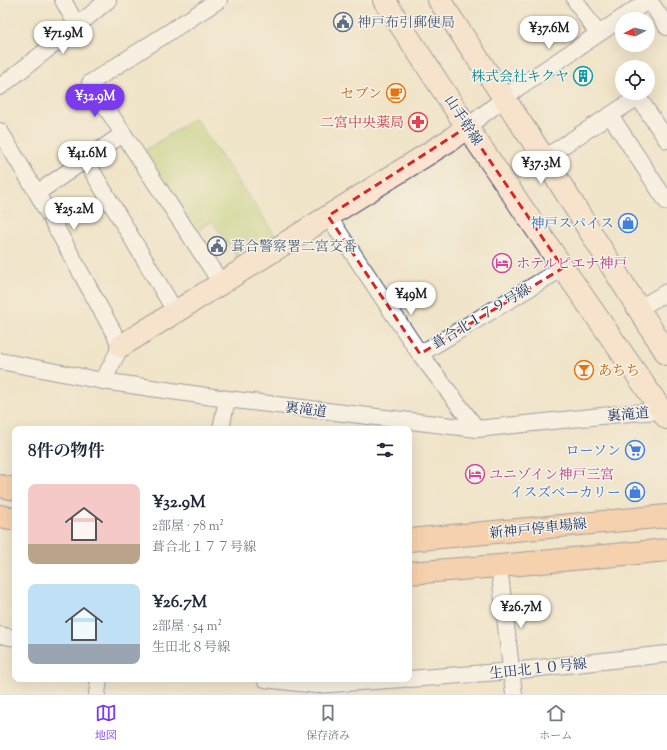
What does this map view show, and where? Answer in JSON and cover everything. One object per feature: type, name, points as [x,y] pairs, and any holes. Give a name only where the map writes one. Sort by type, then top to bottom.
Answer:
[{"type":"main road","points":[[0,486],[12,488]]},
{"type":"main road","points":[[0,516],[12,518]]},
{"type":"main road","name":"新神戸停車場線","points":[[412,540],[667,516]]},
{"type":"main road","points":[[412,573],[667,550]]},
{"type":"street","points":[[63,0],[77,26]]},
{"type":"street","points":[[0,87],[108,0]]},
{"type":"street","points":[[219,0],[90,84],[221,283]]},
{"type":"street","name":"山手幹線","points":[[384,0],[467,127],[665,415]]},
{"type":"street","points":[[438,0],[544,158],[667,354]]},
{"type":"street","points":[[575,0],[598,34]]},
{"type":"street","points":[[103,381],[121,346],[450,140],[519,87],[649,0],[667,27]]},
{"type":"street","points":[[544,158],[638,97],[667,140]]},
{"type":"street","points":[[610,115],[667,202]]},
{"type":"street","points":[[0,131],[37,193],[121,346]]},
{"type":"street","points":[[37,193],[123,134]]},
{"type":"street","points":[[85,159],[175,311]]},
{"type":"street","points":[[328,216],[420,354],[477,429]]},
{"type":"street","name":"葺合北１７９号線","points":[[420,354],[542,279],[563,268]]},
{"type":"street","points":[[638,309],[667,292]]},
{"type":"street","name":"裏滝道","points":[[0,361],[103,381],[227,399],[477,429],[622,414],[665,415]]},
{"type":"street","points":[[222,426],[227,399]]},
{"type":"street","points":[[499,566],[514,694]]},
{"type":"street","points":[[0,635],[12,637]]},
{"type":"street","name":"生田北１０号線","points":[[412,679],[512,671],[667,654]]},
{"type":"street","points":[[97,694],[99,682]]},
{"type":"highlighted area","points":[[467,127],[563,268],[420,354],[328,216]]},
{"type":"green space","points":[[195,118],[275,235],[237,257],[212,221],[193,234],[141,153]]},
{"type":"place","name":"神戸布引郵便局","points":[[343,22]]},
{"type":"place","name":"株式会社キクヤ","points":[[583,76]]},
{"type":"place","name":"セブン","points":[[396,93]]},
{"type":"place","name":"二宮中央薬局","points":[[418,122]]},
{"type":"place","name":"神戸スパイス","points":[[628,223]]},
{"type":"place","name":"葺合警察署二宮交番","points":[[217,246]]},
{"type":"place","name":"ホテルピエナ神戸","points":[[502,263]]},
{"type":"place","name":"あちち","points":[[584,370]]},
{"type":"place","name":"ローソン","points":[[635,450]]},
{"type":"place","name":"ユニゾイン神戸三宮","points":[[475,474]]},
{"type":"place","name":"イスズベーカリー","points":[[635,492]]}]
